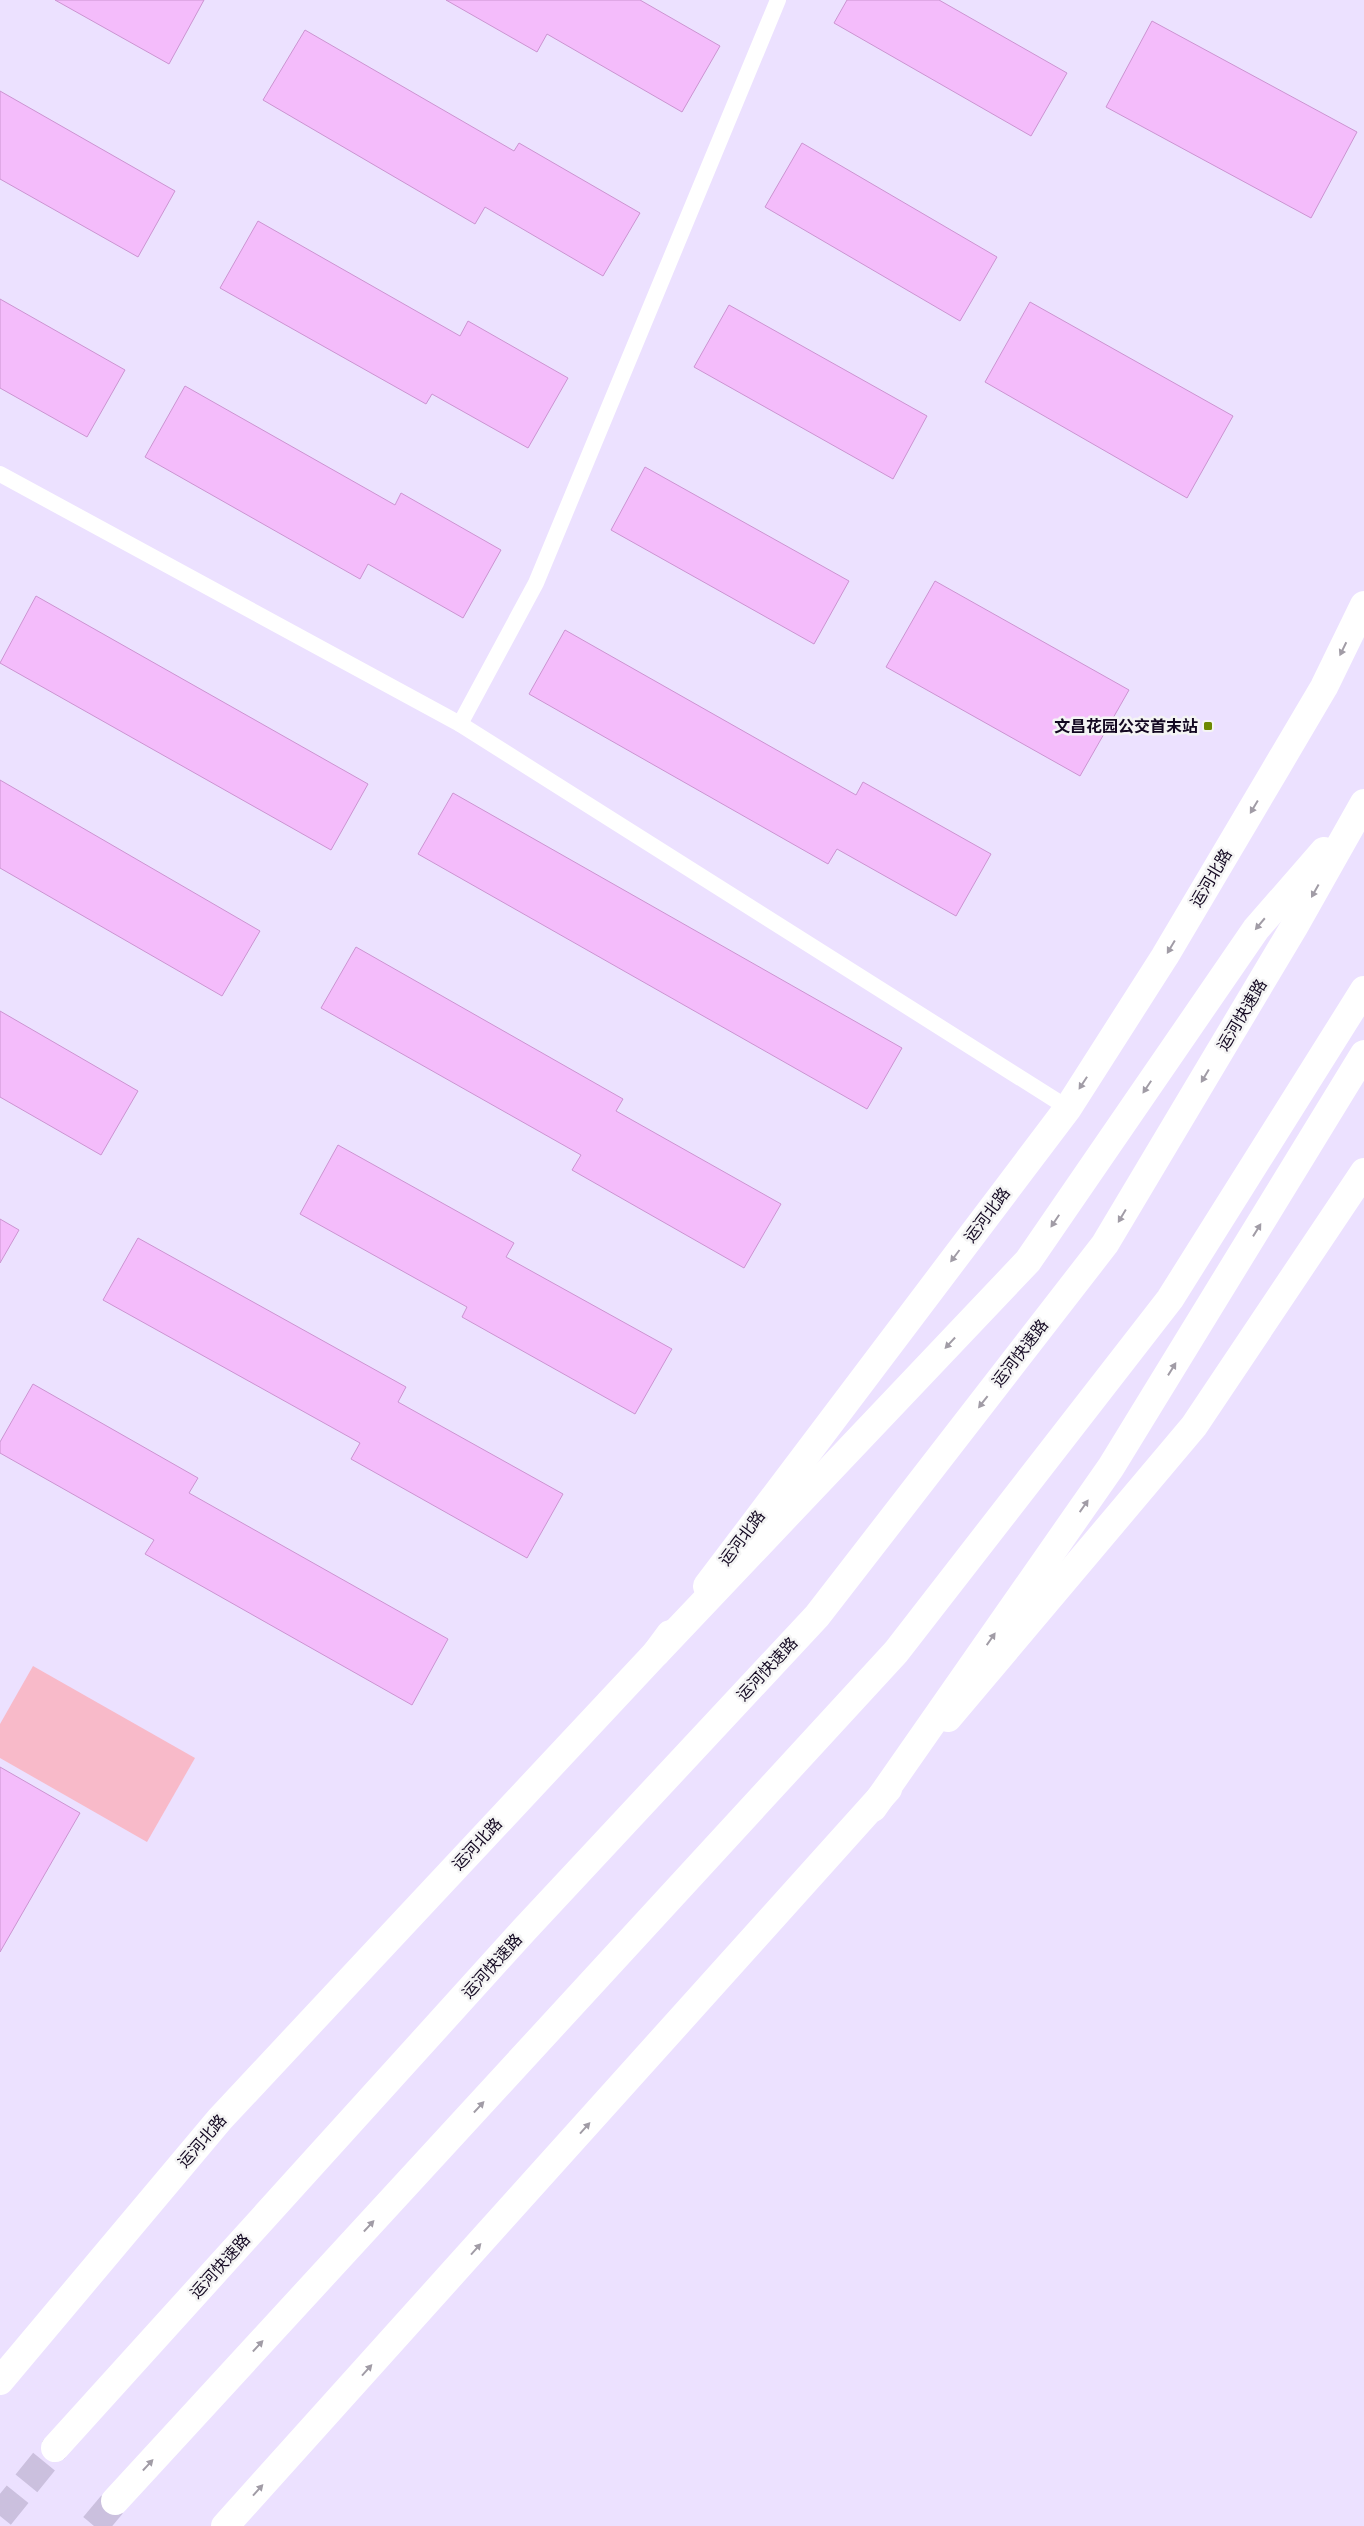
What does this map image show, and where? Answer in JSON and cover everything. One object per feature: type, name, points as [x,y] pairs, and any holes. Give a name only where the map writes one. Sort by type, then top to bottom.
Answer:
[{"type":"main road","name":"运河北路","points":[[0,2381],[220,2119],[656,1653],[1068,1108],[1165,956],[1324,687],[1364,605]]},
{"type":"main road","points":[[656,1653],[1028,1261],[1256,929],[1362,806]]},
{"type":"main road","name":"运河快速路","points":[[55,2448],[524,1930],[817,1616],[1105,1244],[1294,927],[1362,806]]},
{"type":"main road","points":[[115,2501],[896,1652],[1170,1299],[1364,990]]},
{"type":"main road","points":[[873,1808],[1111,1467],[1364,1054]]},
{"type":"main road","points":[[225,2526],[873,1808],[1194,1426],[1364,1172]]},
{"type":"lane","points":[[460,724],[536,583],[778,0]]},
{"type":"lane","points":[[0,474],[460,724],[1068,1108]]},
{"type":"shaded area","points":[[33,1666],[195,1758],[147,1842],[0,1758],[0,1724]]},
{"type":"building","points":[[55,0],[204,0],[169,64]]},
{"type":"building","points":[[446,0],[640,0],[720,46],[682,112],[547,34],[537,52]]},
{"type":"building","points":[[847,0],[939,0],[1067,73],[1031,136],[834,23]]},
{"type":"building","points":[[1152,21],[1357,132],[1311,218],[1106,107]]},
{"type":"building","points":[[305,30],[514,151],[519,143],[640,213],[603,276],[485,207],[475,224],[263,100]]},
{"type":"building","points":[[0,91],[175,191],[138,257],[0,179]]},
{"type":"building","points":[[802,143],[997,257],[960,321],[765,207]]},
{"type":"building","points":[[258,221],[460,336],[468,321],[568,378],[528,448],[432,394],[426,404],[220,288]]},
{"type":"building","points":[[0,299],[125,370],[87,437],[0,388]]},
{"type":"building","points":[[1030,302],[1233,416],[1187,498],[985,382]]},
{"type":"building","points":[[729,305],[927,416],[893,479],[694,367]]},
{"type":"building","points":[[185,386],[395,505],[401,493],[501,550],[463,618],[368,564],[360,579],[145,457]]},
{"type":"building","points":[[645,467],[849,581],[814,644],[611,530]]},
{"type":"building","points":[[935,581],[1129,690],[1080,776],[886,667]]},
{"type":"building","points":[[36,596],[368,784],[331,850],[0,663]]},
{"type":"building","points":[[565,630],[856,795],[863,782],[991,854],[956,916],[837,849],[828,864],[529,694]]},
{"type":"building","points":[[0,780],[260,931],[222,996],[0,868]]},
{"type":"building","points":[[453,793],[902,1048],[867,1109],[418,854]]},
{"type":"building","points":[[356,947],[623,1099],[616,1111],[781,1204],[744,1268],[572,1170],[581,1155],[321,1008]]},
{"type":"building","points":[[0,1011],[138,1091],[101,1155],[0,1097]]},
{"type":"building","points":[[338,1145],[514,1243],[506,1257],[672,1349],[635,1414],[462,1317],[467,1307],[300,1214]]},
{"type":"building","points":[[0,1219],[19,1230],[0,1263]]},
{"type":"building","points":[[138,1238],[406,1387],[398,1402],[563,1494],[527,1558],[351,1459],[360,1443],[103,1300]]},
{"type":"building","points":[[33,1384],[198,1478],[189,1493],[448,1639],[412,1705],[145,1554],[154,1540],[0,1453],[0,1442]]},
{"type":"building","points":[[0,1767],[80,1813],[0,1952]]},
{"type":"tunnel","points":[[0,2516],[55,2448]]},
{"type":"tunnel","points":[[94,2526],[115,2501]]},
{"type":"place","name":"文昌花园公交首末站","points":[[1208,726]]}]
